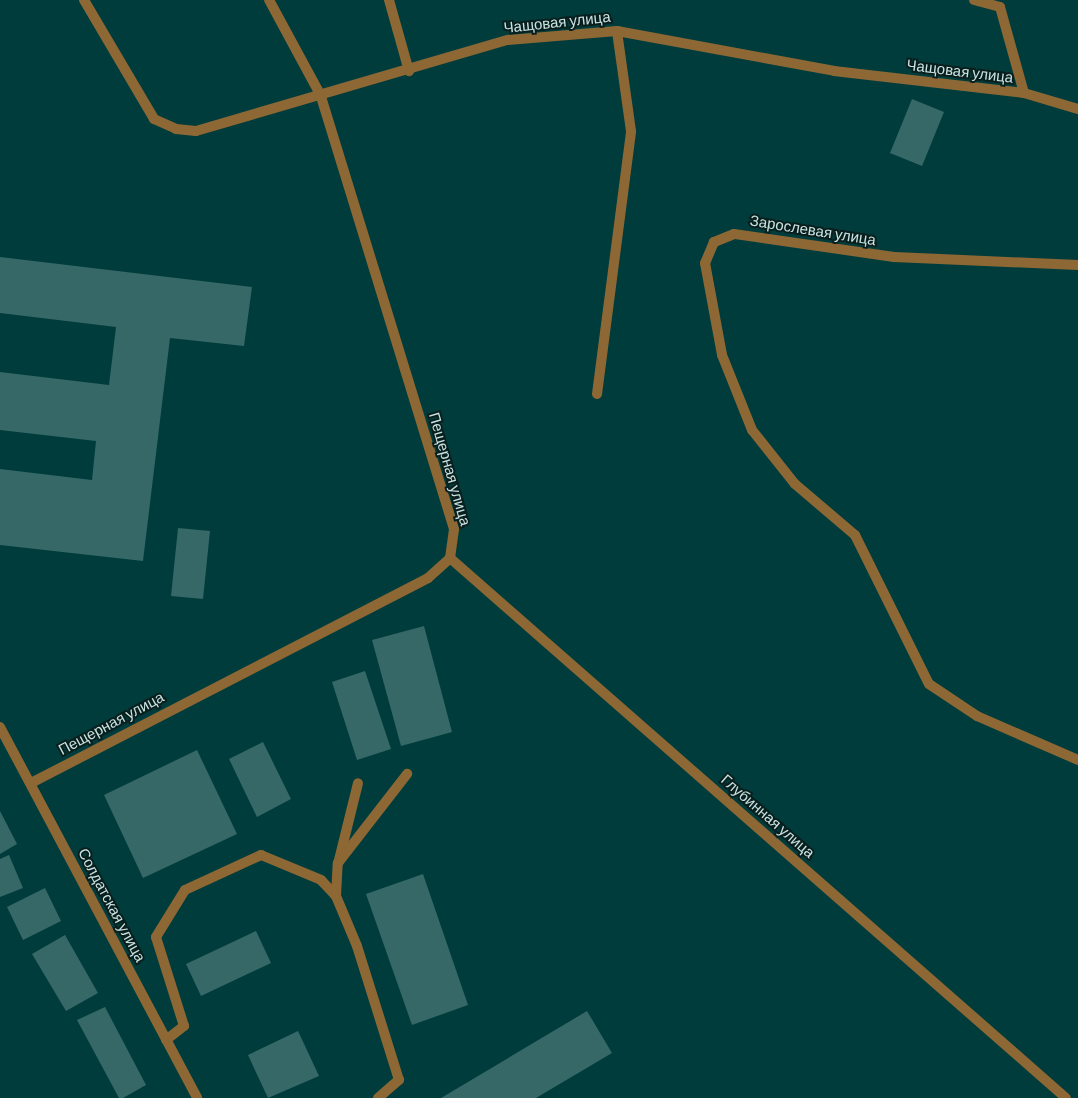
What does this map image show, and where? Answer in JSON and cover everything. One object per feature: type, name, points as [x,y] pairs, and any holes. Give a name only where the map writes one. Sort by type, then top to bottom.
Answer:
[{"type":"street","name":"Чащовая улица","points":[[84,0],[154,118],[176,130],[196,131],[408,71],[508,40],[617,31],[834,71],[1024,93],[1078,109]]},
{"type":"street","name":"Пещерная улица","points":[[31,783],[428,578],[450,558],[454,529],[321,96],[269,0]]},
{"type":"street","points":[[389,0],[408,71]]},
{"type":"street","points":[[974,0],[996,3],[1024,93]]},
{"type":"street","points":[[597,394],[631,131],[617,31]]},
{"type":"street","name":"Зарослевая улица","points":[[1078,265],[894,257],[734,234],[714,242],[706,264],[722,355],[752,430],[795,484],[854,535],[929,684],[977,716],[1078,760]]},
{"type":"street","name":"Глубинная улица","points":[[450,558],[1066,1098]]},
{"type":"street","name":"Солдатская улица","points":[[0,727],[197,1098]]},
{"type":"street","points":[[338,863],[407,774]]},
{"type":"street","points":[[336,896],[338,863],[358,783]]},
{"type":"street","points":[[166,1040],[184,1026],[156,937],[185,890],[261,855],[321,880],[336,896],[357,946],[399,1080],[378,1098]]},
{"type":"building","points":[[912,99],[944,112],[922,166],[890,153]]},
{"type":"building","points":[[0,257],[252,287],[244,346],[170,338],[143,561],[0,545],[0,469],[92,480],[96,441],[0,430],[0,372],[109,385],[116,327],[0,313]]},
{"type":"building","points":[[178,528],[210,531],[203,599],[171,596]]},
{"type":"building","points":[[424,626],[452,732],[401,746],[372,640]]},
{"type":"building","points":[[365,671],[391,749],[357,760],[332,682]]},
{"type":"building","points":[[263,742],[291,799],[257,817],[229,759]]},
{"type":"building","points":[[197,750],[237,834],[143,878],[104,795]]},
{"type":"building","points":[[0,811],[17,844],[0,854]]},
{"type":"building","points":[[9,855],[23,888],[0,897],[0,859]]},
{"type":"building","points":[[423,874],[468,1005],[412,1025],[366,894]]},
{"type":"building","points":[[45,888],[61,921],[23,940],[7,907]]},
{"type":"building","points":[[256,931],[271,963],[201,996],[186,964]]},
{"type":"building","points":[[65,935],[98,993],[66,1011],[32,954]]},
{"type":"building","points":[[105,1007],[146,1085],[123,1098],[119,1098],[77,1020]]},
{"type":"building","points":[[587,1011],[612,1053],[536,1098],[441,1098]]},
{"type":"building","points":[[298,1031],[319,1076],[268,1098],[248,1055]]}]
